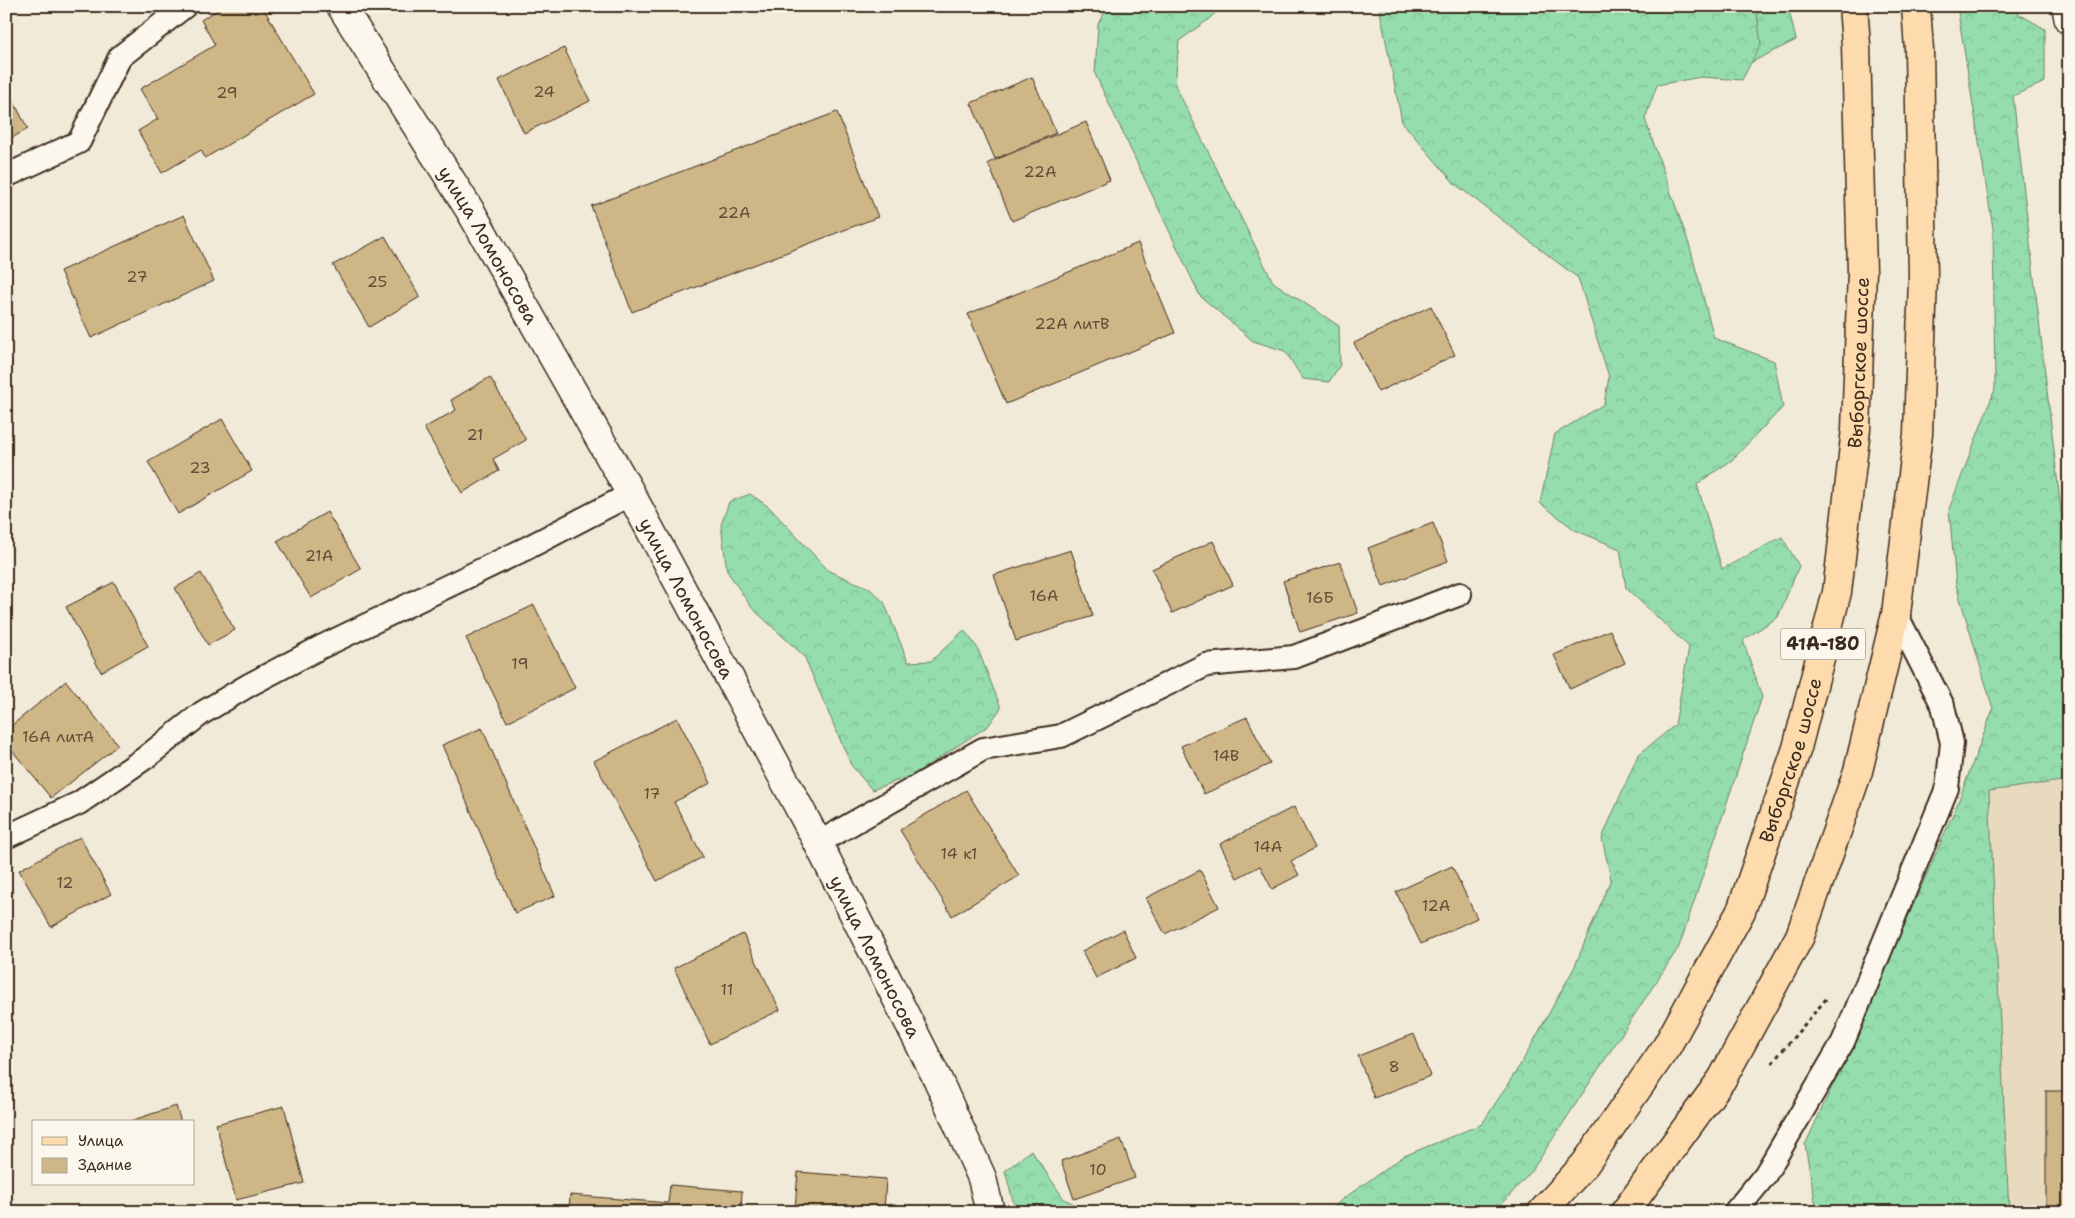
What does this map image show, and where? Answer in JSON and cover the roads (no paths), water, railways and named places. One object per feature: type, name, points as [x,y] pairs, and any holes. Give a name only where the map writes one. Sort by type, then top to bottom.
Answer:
[{"type":"main road","name":"Выборгское шоссе","points":[[1542,1212],[1585,1164],[1672,1038],[1741,911],[1797,748],[1836,592],[1856,429],[1862,272],[1856,45],[1853,6]]},
{"type":"main road","name":"41А-180","points":[[1626,1212],[1722,1079],[1800,936],[1858,772],[1896,614],[1918,434],[1924,277],[1919,50],[1916,6]]},
{"type":"street","name":"улица Ломоносова","points":[[341,6],[472,212],[631,494],[818,843],[938,1080],[982,1178],[990,1212]]},
{"type":"street","points":[[2066,6],[2069,20]]},
{"type":"lane","points":[[6,176],[79,142],[120,57],[185,6]]},
{"type":"lane","points":[[6,837],[79,803],[145,758],[202,713],[249,686],[321,647],[526,549],[631,494]]},
{"type":"lane","points":[[818,843],[983,749],[1061,736],[1206,665],[1294,657],[1460,594]]},
{"type":"lane","points":[[1735,1212],[1765,1175],[1843,1042],[1947,788],[1952,742],[1943,706],[1896,614]]}]
